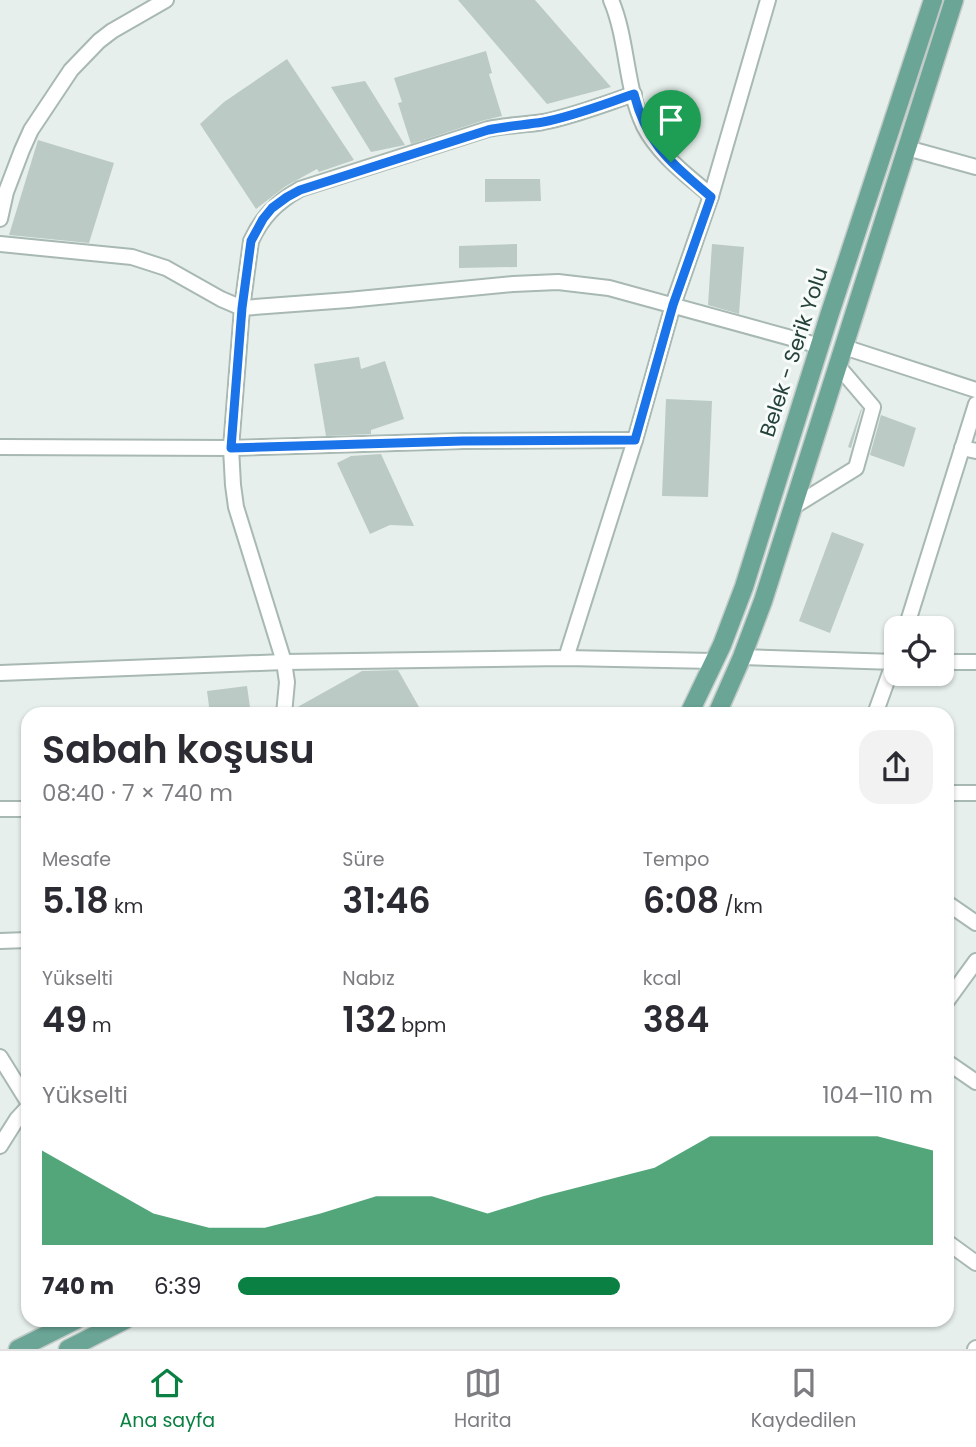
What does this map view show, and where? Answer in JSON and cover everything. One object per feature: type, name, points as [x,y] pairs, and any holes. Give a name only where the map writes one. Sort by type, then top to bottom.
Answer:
[{"type":"main road","name":"Belek - Serik Yolu","points":[[692,707],[722,645],[744,587],[933,0]]},
{"type":"main road","points":[[720,707],[763,601],[954,0]]},
{"type":"main road","points":[[18,1349],[62,1327]]},
{"type":"main road","points":[[68,1349],[111,1327]]},
{"type":"street","points":[[0,219],[6,192],[22,150],[32,130],[72,70],[111,31],[166,0]]},
{"type":"street","points":[[611,0],[645,127],[655,144],[671,162],[711,197]]},
{"type":"street","points":[[566,658],[635,440],[673,305],[711,197],[768,0]]},
{"type":"street","points":[[285,707],[287,682],[284,663],[236,507],[231,448],[242,308],[251,241],[263,219],[272,208],[300,190],[488,130],[542,122],[634,94]]},
{"type":"street","points":[[907,148],[976,167]]},
{"type":"street","points":[[0,244],[131,257],[166,268],[242,308],[536,282],[584,284],[609,288],[820,346]]},
{"type":"street","points":[[844,347],[976,390]]},
{"type":"street","points":[[793,507],[856,468],[873,407],[838,366]]},
{"type":"street","points":[[910,616],[969,449],[976,404]]},
{"type":"street","points":[[0,447],[231,448],[463,441],[635,440]]},
{"type":"street","points":[[742,657],[884,660]]},
{"type":"street","points":[[0,673],[284,663],[566,658],[714,661]]},
{"type":"street","points":[[954,662],[976,662]]},
{"type":"street","points":[[878,707],[885,686]]},
{"type":"street","points":[[954,793],[976,793]]},
{"type":"street","points":[[0,809],[21,809]]},
{"type":"street","points":[[954,908],[976,923]]},
{"type":"street","points":[[0,941],[21,940]]},
{"type":"street","points":[[954,991],[976,961]]},
{"type":"street","points":[[0,1057],[21,1092]]},
{"type":"street","points":[[954,1067],[976,1082]]},
{"type":"street","points":[[0,1146],[21,1114]]},
{"type":"street","points":[[954,1247],[976,1263]]},
{"type":"building","points":[[458,0],[535,0],[611,87],[547,104]]},
{"type":"building","points":[[486,51],[492,73],[489,74],[502,116],[411,144],[398,103],[402,102],[394,78]]},
{"type":"building","points":[[287,59],[354,160],[319,172],[317,169],[286,186],[256,209],[200,124],[224,102]]},
{"type":"building","points":[[365,81],[405,145],[371,152],[331,87]]},
{"type":"building","points":[[38,140],[114,163],[89,243],[9,235]]},
{"type":"building","points":[[485,179],[540,179],[541,201],[485,202]]},
{"type":"building","points":[[517,244],[517,267],[459,268],[459,246]]},
{"type":"building","points":[[712,244],[744,247],[739,314],[708,305]]},
{"type":"building","points":[[359,357],[361,369],[385,361],[404,419],[371,430],[371,434],[326,436],[314,364]]},
{"type":"building","points":[[666,399],[712,401],[708,497],[662,496]]},
{"type":"building","points":[[862,409],[851,448],[848,447]]},
{"type":"building","points":[[881,415],[916,428],[904,467],[870,455]]},
{"type":"building","points":[[381,454],[414,526],[390,525],[370,534],[337,463],[351,456]]},
{"type":"building","points":[[832,532],[864,544],[830,633],[799,621]]},
{"type":"building","points":[[398,670],[419,707],[298,707],[362,671]]},
{"type":"building","points":[[247,686],[250,707],[209,707],[207,691]]},
{"type":"route","points":[[634,94],[645,127],[655,144],[671,162],[711,197],[673,305],[635,440],[463,441],[231,448],[242,308],[251,241],[272,208],[287,197],[300,190],[488,130],[542,122],[634,94]]}]
